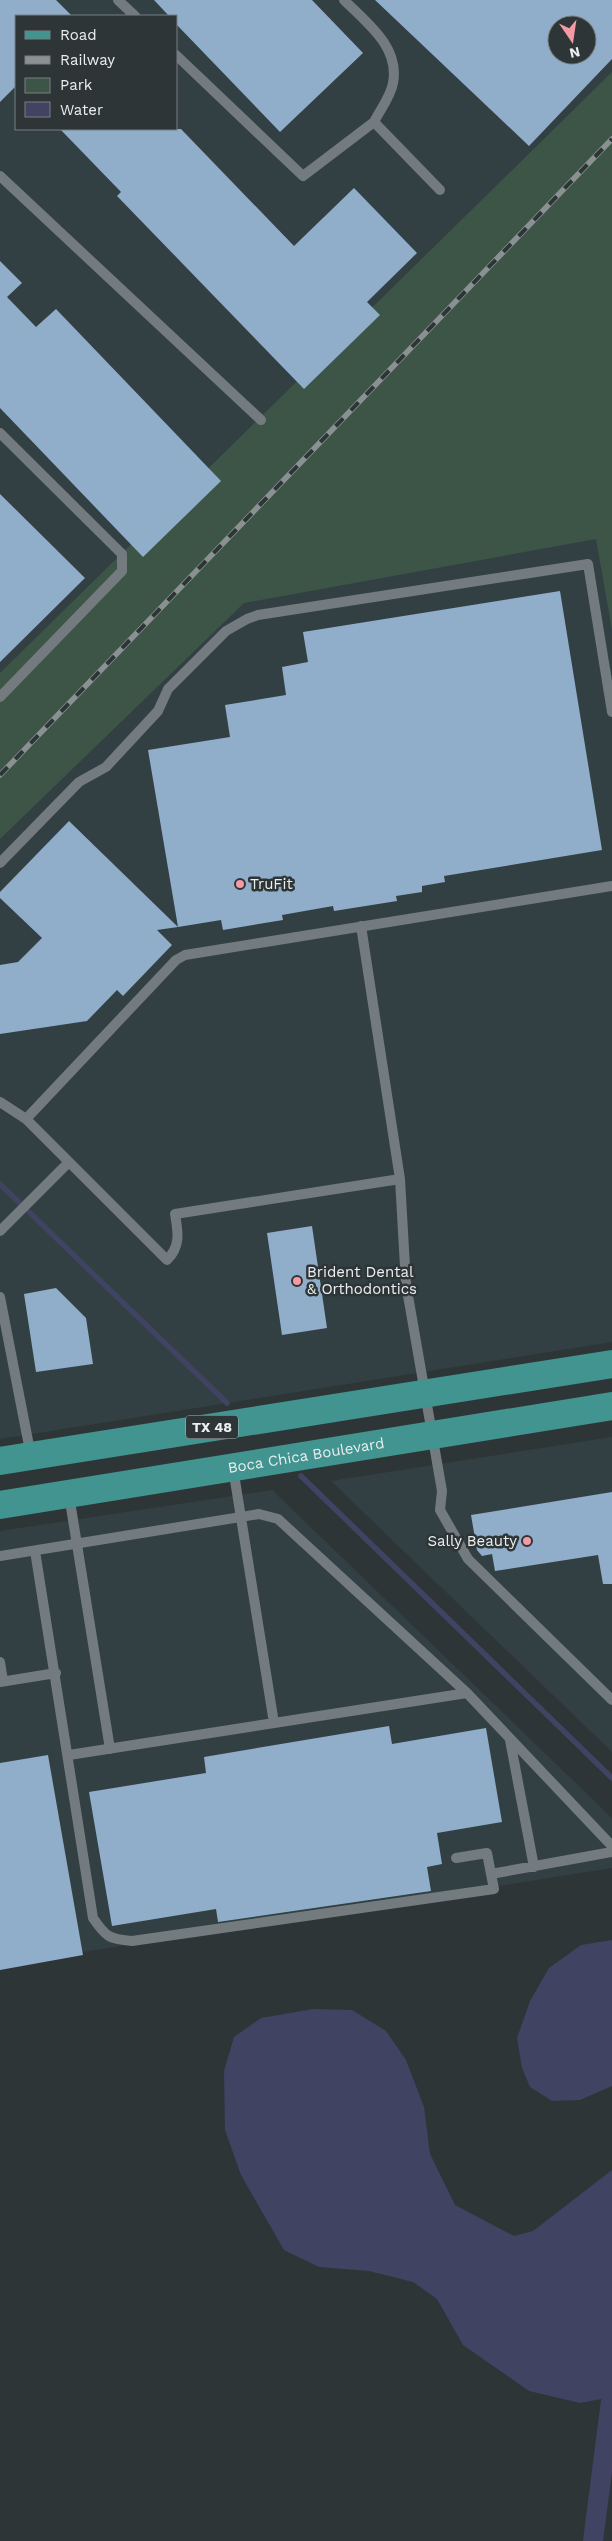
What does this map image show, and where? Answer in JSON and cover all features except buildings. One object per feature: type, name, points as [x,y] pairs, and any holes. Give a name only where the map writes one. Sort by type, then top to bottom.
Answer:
[{"type":"main road","name":"TX 48","points":[[0,1461],[612,1364]]},
{"type":"main road","name":"Boca Chica Boulevard","points":[[0,1505],[612,1406]]},
{"type":"lane","points":[[118,0],[134,15]]},
{"type":"lane","points":[[178,58],[303,176],[374,122],[393,85],[394,64],[383,38],[344,0]]},
{"type":"lane","points":[[374,122],[440,190]]},
{"type":"lane","points":[[0,176],[261,420]]},
{"type":"lane","points":[[0,433],[122,554],[122,571],[0,697]]},
{"type":"lane","points":[[0,863],[79,782],[106,768],[158,712],[168,689],[226,631],[247,618],[258,615],[588,564],[612,712]]},
{"type":"lane","points":[[26,1119],[176,960],[185,955],[612,886]]},
{"type":"lane","points":[[361,926],[400,1179],[406,1284],[442,1491],[440,1510],[468,1559],[612,1700]]},
{"type":"lane","points":[[0,1102],[26,1119],[167,1260],[173,1254],[178,1240],[175,1214],[400,1179]]},
{"type":"lane","points":[[2,1229],[69,1162]]},
{"type":"lane","points":[[0,1297],[31,1456]]},
{"type":"lane","points":[[233,1468],[274,1723]]},
{"type":"lane","points":[[69,1494],[110,1749]]},
{"type":"lane","points":[[0,1556],[259,1514],[278,1519],[466,1693],[612,1846]]},
{"type":"lane","points":[[35,1551],[69,1755],[93,1918],[104,1935],[114,1940],[132,1941],[494,1889],[487,1853],[456,1858]]},
{"type":"lane","points":[[0,1662],[2,1682],[56,1673]]},
{"type":"lane","points":[[69,1755],[466,1693]]},
{"type":"lane","points":[[510,1739],[534,1867]]},
{"type":"lane","points":[[491,1874],[612,1852]]},
{"type":"shaded area","points":[[0,0],[612,0],[612,73],[0,674]]},
{"type":"shaded area","points":[[594,525],[612,628],[612,1342],[0,1439],[0,832],[237,586]]},
{"type":"shaded area","points":[[612,1437],[612,1752],[331,1481]]},
{"type":"shaded area","points":[[272,1490],[612,1818],[612,1868],[0,1965],[0,1531]]},
{"type":"green space","points":[[612,72],[612,630],[596,539],[244,603],[0,839],[0,673]]},
{"type":"water","points":[[612,1940],[612,2086],[580,2100],[552,2101],[530,2087],[522,2068],[517,2038],[530,2001],[549,1968],[581,1945]]},
{"type":"water","points":[[313,2009],[352,2010],[386,2031],[406,2060],[424,2107],[430,2154],[455,2205],[514,2236],[533,2231],[612,2170],[612,2397],[580,2403],[529,2391],[463,2345],[437,2299],[413,2282],[369,2271],[319,2267],[284,2250],[241,2175],[225,2130],[224,2071],[234,2037],[261,2018]]},
{"type":"waterway","points":[[0,1184],[227,1403]]},
{"type":"waterway","points":[[301,1476],[612,1778]]},
{"type":"waterway","points":[[593,2541],[612,2393]]},
{"type":"railway","points":[[0,775],[612,139]]},
{"type":"place","name":"TruFit","points":[[240,884]]},
{"type":"place","name":"Brident Dental & Orthodontics","points":[[297,1281]]},
{"type":"place","name":"Sally Beauty","points":[[527,1541]]}]
